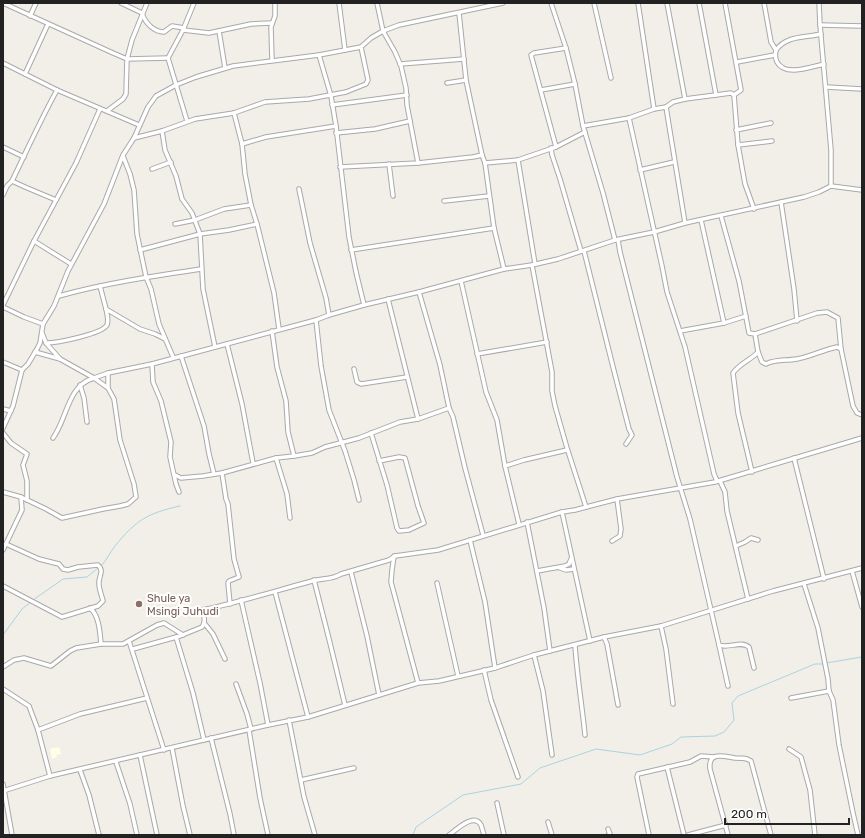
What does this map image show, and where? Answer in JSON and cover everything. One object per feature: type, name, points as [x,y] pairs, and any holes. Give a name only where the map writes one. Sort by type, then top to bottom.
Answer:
[{"type":"street","points":[[3,3],[127,59],[168,58]]},
{"type":"street","points":[[30,16],[36,3]]},
{"type":"street","points":[[120,3],[142,13],[146,22],[151,28],[161,32],[164,32],[172,26],[209,33],[251,24],[272,23]]},
{"type":"street","points":[[107,111],[123,99],[126,94],[127,59],[142,13],[147,3]]},
{"type":"street","points":[[187,121],[168,58],[194,3]]},
{"type":"street","points":[[272,60],[271,27],[275,16],[275,3]]},
{"type":"street","points":[[339,3],[345,50]]},
{"type":"street","points":[[377,3],[383,31],[388,38],[400,64],[407,95],[406,100],[418,163]]},
{"type":"street","points":[[3,428],[11,411],[22,370],[28,364],[40,343],[43,324],[59,296],[72,264],[104,204],[123,155],[134,138],[139,124],[151,102],[156,96],[176,85],[225,68],[272,60],[319,55],[361,47],[383,31],[399,26],[503,3]]},
{"type":"street","points":[[551,3],[566,48],[583,126],[604,192],[680,488],[690,519],[728,686]]},
{"type":"street","points":[[594,3],[611,78]]},
{"type":"street","points":[[638,3],[654,109]]},
{"type":"street","points":[[667,3],[685,99]]},
{"type":"street","points":[[699,3],[716,95]]},
{"type":"street","points":[[725,3],[741,90],[734,95]]},
{"type":"street","points":[[764,3],[771,42],[776,50]]},
{"type":"street","points":[[819,3],[820,34],[831,150],[831,186]]},
{"type":"street","points":[[459,13],[466,80],[485,163],[494,228],[504,269]]},
{"type":"street","points":[[26,74],[48,24]]},
{"type":"street","points":[[820,25],[862,26]]},
{"type":"street","points":[[219,31],[225,68]]},
{"type":"street","points":[[820,34],[793,38],[782,43],[774,55],[780,66],[792,70],[824,64]]},
{"type":"street","points":[[134,138],[162,131],[202,117],[234,113],[265,102],[309,99],[330,96],[352,90],[368,82],[361,47]]},
{"type":"street","points":[[566,48],[534,53],[531,55],[541,90],[553,148],[552,155],[582,251],[629,429],[632,435],[626,444]]},
{"type":"street","points":[[319,55],[336,126],[351,250],[364,305]]},
{"type":"street","points":[[737,62],[774,55]]},
{"type":"street","points":[[400,64],[464,59]]},
{"type":"street","points":[[3,63],[57,90],[139,124]]},
{"type":"street","points":[[447,83],[466,80]]},
{"type":"street","points":[[541,90],[575,84]]},
{"type":"street","points":[[826,87],[839,86],[862,88]]},
{"type":"street","points":[[3,195],[12,181],[57,90]]},
{"type":"street","points":[[583,126],[629,118],[654,109],[666,107],[674,102],[685,99],[730,93],[734,95]]},
{"type":"street","points":[[332,105],[407,95]]},
{"type":"street","points":[[734,95],[738,145],[746,184],[754,209]]},
{"type":"street","points":[[666,107],[670,123],[674,162],[685,223]]},
{"type":"street","points":[[43,324],[28,319],[3,306],[34,241],[76,163],[100,109]]},
{"type":"street","points":[[234,113],[242,144],[245,174],[251,205],[274,292],[279,329]]},
{"type":"street","points":[[629,118],[667,292],[680,331],[714,474],[724,492],[727,511],[748,599]]},
{"type":"street","points":[[336,133],[375,129],[410,121]]},
{"type":"street","points":[[736,130],[771,123]]},
{"type":"street","points":[[242,144],[266,138],[336,126]]},
{"type":"street","points":[[162,131],[165,150],[171,162],[182,199],[192,213],[200,234],[203,289],[215,347]]},
{"type":"street","points":[[485,163],[518,160],[553,148],[585,132]]},
{"type":"street","points":[[738,145],[772,141]]},
{"type":"street","points":[[3,148],[24,157]]},
{"type":"street","points":[[123,155],[134,190],[137,234],[146,277],[151,289],[159,324],[172,357]]},
{"type":"street","points":[[340,167],[418,163],[482,155]]},
{"type":"street","points":[[518,160],[542,326],[547,342],[552,372],[552,391],[567,450],[586,507]]},
{"type":"street","points":[[152,169],[171,162]]},
{"type":"street","points":[[640,170],[674,162]]},
{"type":"street","points":[[389,164],[393,196]]},
{"type":"street","points":[[12,181],[56,200]]},
{"type":"street","points":[[53,438],[72,398],[80,385],[86,381],[108,373],[152,364],[172,357],[182,356],[272,332],[388,298],[419,292],[504,269],[534,265],[558,259],[617,240],[654,232],[685,223],[812,195],[831,186],[862,190]]},
{"type":"street","points":[[299,189],[310,243],[326,298],[329,315]]},
{"type":"street","points":[[444,201],[489,196]]},
{"type":"street","points":[[781,202],[794,289],[797,321]]},
{"type":"street","points":[[175,224],[194,220],[224,209],[251,205]]},
{"type":"street","points":[[722,216],[739,281],[749,333],[755,334],[824,312],[830,313],[837,317],[840,330],[841,349],[853,406],[857,413],[862,415]]},
{"type":"street","points":[[701,220],[724,323]]},
{"type":"street","points":[[140,250],[200,234],[257,224]]},
{"type":"street","points":[[351,250],[494,228]]},
{"type":"street","points":[[34,241],[72,264]]},
{"type":"street","points":[[59,296],[146,277],[201,269]]},
{"type":"street","points":[[461,281],[486,392],[497,420],[505,466],[519,524]]},
{"type":"street","points":[[46,343],[83,336],[104,328],[108,324],[108,318],[100,286]]},
{"type":"street","points":[[419,292],[440,365],[464,468],[483,535]]},
{"type":"street","points":[[388,298],[418,419]]},
{"type":"street","points":[[106,309],[140,329],[165,339]]},
{"type":"street","points":[[680,331],[724,323],[746,316]]},
{"type":"street","points":[[316,320],[321,366],[329,410],[354,480],[358,500]]},
{"type":"street","points":[[41,332],[46,343],[60,359]]},
{"type":"street","points":[[272,332],[277,367],[286,401],[288,432],[294,456]]},
{"type":"street","points":[[755,334],[758,352],[762,362],[766,364],[773,361],[805,357],[837,347],[841,349]]},
{"type":"street","points":[[477,354],[547,342]]},
{"type":"street","points":[[227,344],[242,404],[253,464]]},
{"type":"street","points":[[3,492],[20,497],[46,508],[62,518],[103,508],[128,504],[136,497],[134,484],[120,440],[114,399],[108,388],[94,378],[60,359],[35,352]]},
{"type":"street","points":[[752,472],[738,413],[733,373],[737,367],[758,352]]},
{"type":"street","points":[[182,356],[204,426],[214,474]]},
{"type":"street","points":[[3,362],[22,370]]},
{"type":"street","points":[[152,364],[153,382],[171,442],[170,457],[179,492]]},
{"type":"street","points":[[354,369],[357,382],[360,384],[407,376]]},
{"type":"street","points":[[108,373],[108,388]]},
{"type":"street","points":[[80,385],[84,398],[87,422]]},
{"type":"street","points":[[174,475],[181,478],[222,473],[276,458],[312,453],[325,447],[342,443],[400,422],[418,419],[449,408]]},
{"type":"street","points":[[3,409],[11,411]]},
{"type":"street","points":[[3,433],[11,443],[27,454],[23,465],[27,481],[26,500]]},
{"type":"street","points":[[371,433],[379,461],[389,492],[397,528],[399,531],[403,531],[424,523],[405,458],[401,457],[379,461]]},
{"type":"street","points":[[225,659],[213,634],[205,624],[202,610],[256,598],[314,580],[336,578],[341,574],[389,560],[394,556],[438,550],[562,512],[719,481],[862,438]]},
{"type":"street","points":[[505,466],[567,450]]},
{"type":"street","points":[[276,458],[287,494],[290,518]]},
{"type":"street","points":[[794,458],[824,579]]},
{"type":"street","points":[[222,473],[228,504],[234,559],[239,573],[238,578],[229,581],[228,583],[230,604]]},
{"type":"street","points":[[3,550],[22,510],[20,497]]},
{"type":"street","points":[[612,541],[618,538],[621,529],[617,500]]},
{"type":"street","points":[[562,512],[590,641]]},
{"type":"street","points":[[527,522],[544,608],[550,651]]},
{"type":"street","points":[[736,546],[751,538],[758,540]]},
{"type":"street","points":[[470,540],[485,602],[495,668]]},
{"type":"street","points":[[6,544],[38,559],[59,564],[63,569],[68,570],[78,567],[100,566],[101,574],[99,585],[103,601],[98,606],[95,614]]},
{"type":"street","points":[[394,556],[391,582],[418,683]]},
{"type":"street","points":[[537,571],[567,566],[572,557]]},
{"type":"street","points":[[559,567],[566,570],[574,569]]},
{"type":"street","points":[[4,791],[50,776],[116,762],[289,720],[308,717],[418,683],[439,681],[495,668],[534,655],[604,637],[661,626],[772,591],[824,579],[862,568]]},
{"type":"street","points":[[852,571],[862,607]]},
{"type":"street","points":[[351,572],[367,636],[379,695]]},
{"type":"street","points":[[314,580],[345,705]]},
{"type":"street","points":[[437,583],[458,676]]},
{"type":"street","points":[[804,584],[818,628],[839,745],[858,835],[862,834]]},
{"type":"street","points":[[3,586],[62,617],[98,606]]},
{"type":"street","points":[[275,592],[308,717]]},
{"type":"street","points":[[242,600],[268,725]]},
{"type":"street","points":[[90,608],[95,614],[101,644]]},
{"type":"street","points":[[3,667],[14,660],[24,658],[51,666],[76,648],[101,644],[123,644],[157,625],[164,623],[183,635]]},
{"type":"street","points":[[132,649],[183,635],[197,630],[205,624]]},
{"type":"street","points":[[661,626],[666,649],[673,704]]},
{"type":"street","points":[[176,637],[204,740]]},
{"type":"street","points":[[604,637],[607,644],[618,705]]},
{"type":"street","points":[[129,641],[164,750]]},
{"type":"street","points":[[575,645],[579,693],[585,735]]},
{"type":"street","points":[[718,645],[726,647],[746,645],[749,647],[754,668]]},
{"type":"street","points":[[534,655],[543,691],[552,755]]},
{"type":"street","points":[[484,670],[491,700],[518,777]]},
{"type":"street","points":[[236,684],[247,714],[260,798],[268,835]]},
{"type":"street","points":[[3,689],[29,706],[38,730],[50,776]]},
{"type":"street","points":[[790,698],[829,691]]},
{"type":"street","points":[[38,730],[80,714],[147,698]]},
{"type":"street","points":[[289,720],[304,797],[315,835]]},
{"type":"street","points":[[211,738],[234,835]]},
{"type":"street","points":[[172,748],[190,835]]},
{"type":"street","points":[[790,749],[801,757],[810,790],[815,835]]},
{"type":"street","points":[[140,755],[158,835]]},
{"type":"street","points":[[650,835],[637,775],[639,773],[690,762],[701,756],[714,757],[723,755],[750,759],[771,835]]},
{"type":"street","points":[[714,757],[709,763],[710,769],[728,835]]},
{"type":"street","points":[[116,762],[130,804],[137,835]]},
{"type":"street","points":[[667,767],[684,835]]},
{"type":"street","points":[[301,780],[354,768]]},
{"type":"street","points":[[80,770],[89,795],[98,835]]},
{"type":"street","points":[[3,784],[12,835]]},
{"type":"street","points":[[497,803],[504,835]]},
{"type":"street","points":[[450,835],[459,827],[474,820],[481,825],[484,835]]},
{"type":"street","points":[[548,822],[552,835]]},
{"type":"street","points":[[688,835],[726,825]]},
{"type":"street","points":[[608,828],[610,835]]},
{"type":"shaded area","points":[[59,747],[61,754],[56,755],[57,757],[52,759],[50,749]]},
{"type":"waterway","points":[[101,566],[115,546],[136,524],[151,515],[180,506]]},
{"type":"waterway","points":[[33,600],[63,579],[87,577],[98,568]]},
{"type":"waterway","points":[[3,635],[22,609],[31,602]]},
{"type":"waterway","points":[[826,663],[862,657]]},
{"type":"waterway","points":[[413,835],[416,827],[463,795],[521,784],[540,768],[596,749],[640,755],[672,744],[681,737],[715,736],[724,732],[734,720],[732,703],[738,696],[815,664],[823,664]]},
{"type":"place","name":"Shule ya Msingi Juhudi","points":[[139,604]]}]
